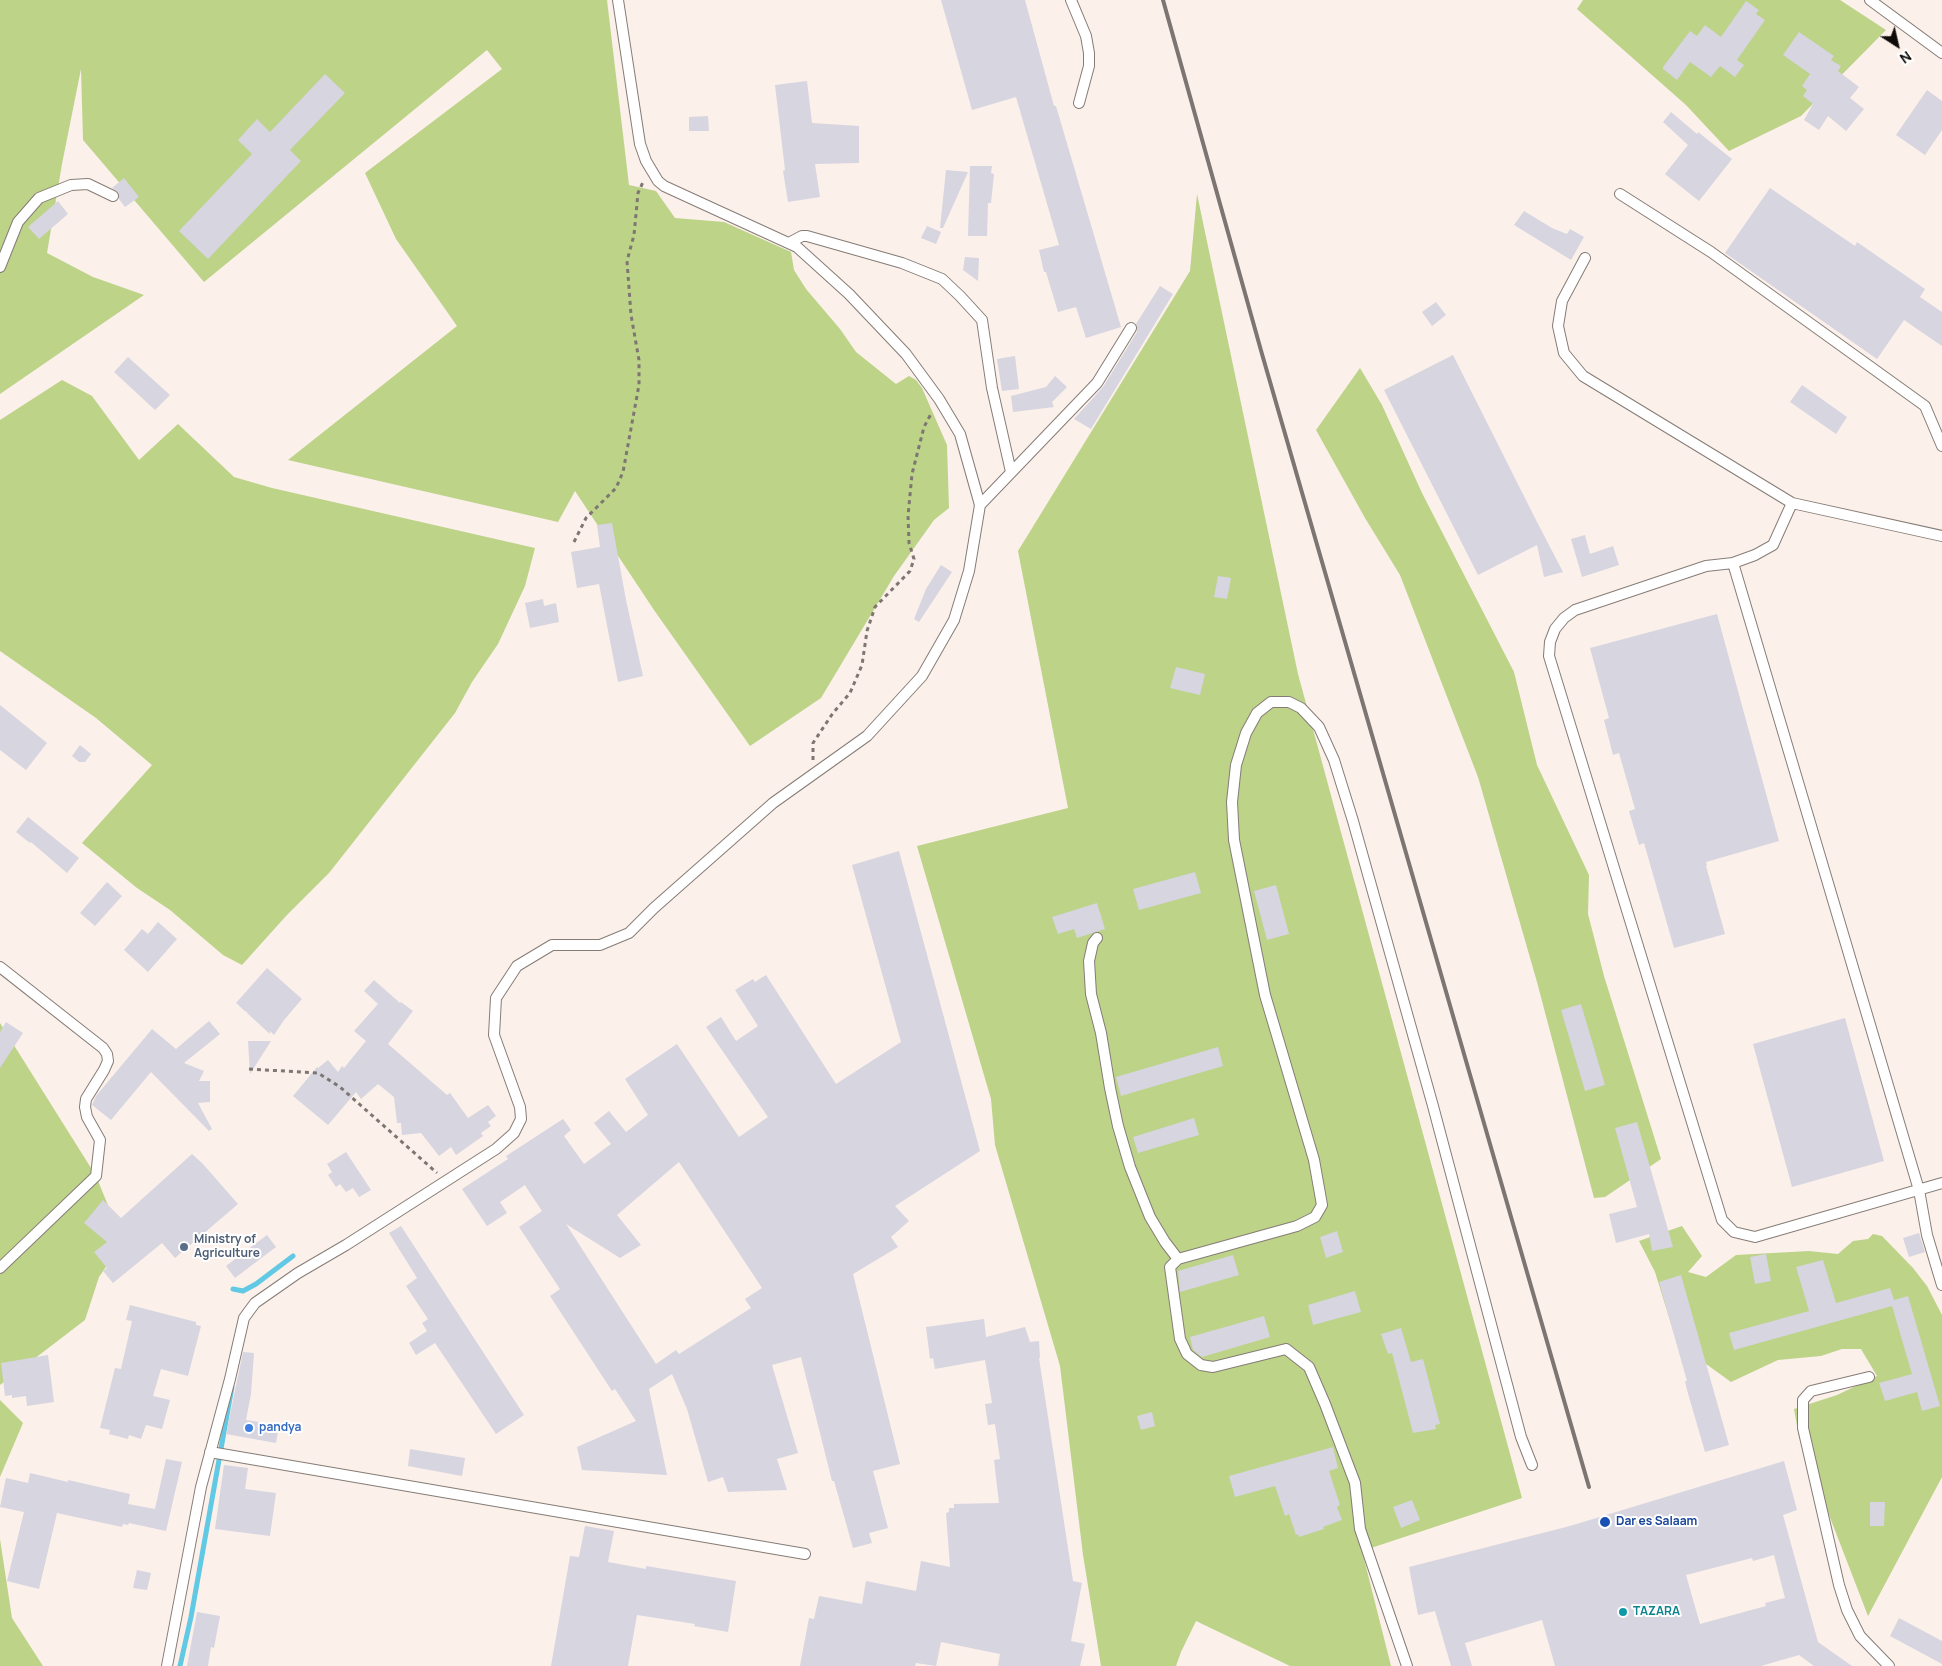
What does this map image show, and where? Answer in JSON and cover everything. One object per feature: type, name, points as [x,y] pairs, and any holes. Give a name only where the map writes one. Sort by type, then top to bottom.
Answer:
[{"type":"lane","points":[[167,1666],[201,1487],[244,1318],[256,1303],[298,1273],[346,1245],[496,1149],[514,1133],[521,1119],[520,1107],[494,1035],[496,998],[517,966],[552,945],[600,945],[629,933],[654,908],[773,802],[867,736],[922,676],[954,620],[969,571],[980,505],[960,434],[939,400],[906,354],[849,294],[797,246],[664,186],[650,168],[640,144],[618,0]]},
{"type":"lane","points":[[1071,0],[1086,36],[1090,53],[1089,66],[1079,103]]},
{"type":"lane","points":[[1870,0],[1942,53]]},
{"type":"lane","points":[[0,267],[18,222],[39,198],[71,185],[88,184],[113,196]]},
{"type":"lane","points":[[1620,194],[1711,252],[1925,406],[1942,446]]},
{"type":"lane","points":[[789,243],[802,236],[807,236],[902,262],[942,279],[960,296],[982,320],[992,388],[1011,472]]},
{"type":"lane","points":[[1585,258],[1562,300],[1558,326],[1564,353],[1583,376],[1792,503],[1942,536]]},
{"type":"lane","points":[[980,505],[1097,383],[1131,328]]},
{"type":"lane","points":[[1792,503],[1774,544],[1755,555],[1733,563],[1706,566],[1575,610],[1564,618],[1555,629],[1550,642],[1549,656],[1722,1220],[1734,1232],[1754,1237],[1942,1183]]},
{"type":"lane","points":[[1733,563],[1919,1190],[1927,1235],[1942,1285]]},
{"type":"lane","points":[[1407,1666],[1360,1529],[1355,1483],[1309,1367],[1286,1349],[1214,1367],[1201,1365],[1187,1354],[1180,1339],[1170,1267],[1178,1259],[1297,1226],[1315,1217],[1322,1205],[1314,1160],[1265,995],[1234,840],[1232,802],[1236,765],[1246,734],[1257,713],[1271,702],[1289,702],[1301,708],[1319,727],[1334,760],[1433,1106],[1521,1437],[1532,1464]]},
{"type":"lane","points":[[1097,938],[1093,943],[1089,960],[1091,994],[1101,1033],[1118,1126],[1130,1167],[1150,1217],[1178,1259]]},
{"type":"lane","points":[[0,966],[103,1048],[107,1054],[108,1061],[86,1099],[85,1107],[87,1117],[100,1140],[96,1176],[0,1268]]},
{"type":"lane","points":[[1870,1376],[1811,1391],[1803,1400],[1803,1428],[1839,1585],[1847,1610],[1860,1636],[1889,1666]]},
{"type":"lane","points":[[210,1452],[805,1554]]},
{"type":"path","points":[[574,542],[586,518],[616,488],[623,472],[639,385],[639,368],[631,315],[626,260],[634,235],[638,193],[650,168]]},
{"type":"path","points":[[812,775],[813,743],[833,713],[850,693],[862,665],[867,631],[875,607],[910,571],[914,559],[909,543],[908,516],[912,474],[924,427],[939,400]]},
{"type":"path","points":[[249,1068],[318,1073],[340,1087],[445,1180]]},
{"type":"green space","points":[[0,0],[607,0],[629,185],[656,191],[675,218],[724,222],[791,252],[794,270],[806,289],[840,329],[856,352],[896,384],[909,376],[916,380],[922,388],[947,445],[949,508],[934,520],[894,576],[821,698],[750,746],[654,610],[575,491],[558,522],[288,460],[457,326],[396,239],[365,173],[502,69],[487,50],[204,282],[83,140],[81,69],[47,253],[93,277],[144,295],[0,394]]},
{"type":"green space","points":[[1583,0],[1840,0],[1886,30],[1801,116],[1729,151],[1686,105],[1577,9]]},
{"type":"green space","points":[[1197,194],[1298,674],[1522,1498],[1362,1551],[1391,1666],[1290,1666],[1196,1621],[1176,1666],[1101,1666],[1083,1555],[1060,1366],[995,1145],[991,1099],[917,846],[1068,808],[1018,551],[1190,271]]},
{"type":"green space","points":[[1360,368],[1382,405],[1422,493],[1514,672],[1537,765],[1589,875],[1588,914],[1604,976],[1661,1159],[1605,1197],[1594,1198],[1537,982],[1478,777],[1400,575],[1365,518],[1316,430]]},
{"type":"green space","points":[[62,380],[92,396],[139,460],[178,424],[234,477],[272,488],[535,548],[525,586],[498,644],[472,682],[455,713],[329,873],[286,916],[242,965],[223,955],[170,910],[137,888],[82,843],[152,765],[96,718],[0,651],[0,420]]},
{"type":"green space","points":[[0,1023],[96,1176],[123,1242],[99,1277],[85,1320],[0,1385]]},
{"type":"green space","points":[[1682,1226],[1702,1256],[1688,1272],[1706,1277],[1736,1255],[1809,1251],[1838,1254],[1853,1241],[1868,1239],[1873,1234],[1882,1236],[1913,1268],[1927,1286],[1942,1315],[1942,1477],[1868,1616],[1799,1437],[1794,1409],[1837,1395],[1877,1376],[1861,1349],[1842,1349],[1821,1356],[1778,1360],[1731,1382],[1677,1343],[1655,1272],[1639,1241]]},
{"type":"green space","points":[[0,1400],[23,1423],[0,1477]]},
{"type":"green space","points":[[0,1539],[12,1618],[43,1666],[0,1666]]},
{"type":"building","points":[[941,0],[1025,0],[1054,106],[1056,106],[1121,327],[1086,338],[1076,307],[1058,312],[1046,272],[1044,272],[1039,250],[1059,245],[1016,97],[972,110]]},
{"type":"building","points":[[1746,1],[1759,10],[1756,14],[1765,20],[1737,60],[1744,65],[1735,77],[1720,66],[1711,77],[1690,62],[1677,80],[1663,69],[1690,31],[1697,36],[1705,25],[1721,37]]},
{"type":"building","points":[[1799,32],[1834,56],[1831,60],[1841,66],[1838,71],[1859,87],[1850,98],[1864,109],[1846,131],[1828,116],[1819,130],[1804,120],[1813,104],[1803,96],[1807,90],[1802,86],[1810,74],[1783,55]]},
{"type":"building","points":[[325,74],[345,93],[290,150],[301,161],[208,259],[179,231],[252,154],[238,140],[257,119],[270,132]]},
{"type":"building","points":[[807,81],[812,123],[859,126],[859,163],[815,164],[820,197],[788,202],[783,171],[785,170],[775,85]]},
{"type":"building","points":[[1927,90],[1942,101],[1942,130],[1925,155],[1896,135]]},
{"type":"building","points":[[1671,112],[1697,134],[1698,132],[1732,159],[1699,201],[1665,174],[1688,145],[1663,122]]},
{"type":"building","points":[[708,116],[709,131],[689,131],[689,117]]},
{"type":"building","points":[[970,166],[992,166],[991,173],[994,174],[991,203],[988,203],[987,236],[968,236]]},
{"type":"building","points":[[946,170],[968,172],[943,228],[940,228]]},
{"type":"building","points":[[124,178],[139,197],[125,207],[119,199],[118,192],[112,188]]},
{"type":"building","points":[[1770,188],[1855,246],[1857,242],[1925,289],[1920,297],[1942,312],[1942,346],[1904,320],[1877,359],[1725,253]]},
{"type":"building","points":[[58,201],[68,214],[39,239],[28,227]]},
{"type":"building","points":[[1524,211],[1552,228],[1567,234],[1570,229],[1584,237],[1571,260],[1514,225]]},
{"type":"building","points":[[927,226],[941,232],[936,244],[921,238]]},
{"type":"building","points":[[965,257],[979,258],[978,281],[963,270]]},
{"type":"building","points":[[1160,286],[1173,294],[1091,429],[1074,419],[1103,387],[1137,332],[1136,324]]},
{"type":"building","points":[[1436,302],[1446,315],[1432,326],[1422,312]]},
{"type":"building","points":[[1453,355],[1563,572],[1544,577],[1537,545],[1478,575],[1384,390]]},
{"type":"building","points":[[1015,356],[1019,389],[1002,391],[997,359]]},
{"type":"building","points":[[128,357],[170,395],[155,410],[114,372]]},
{"type":"building","points":[[1055,376],[1067,387],[1052,402],[1054,407],[1013,412],[1011,396],[1046,387]]},
{"type":"building","points":[[1802,385],[1847,417],[1836,434],[1790,402]]},
{"type":"building","points":[[612,523],[626,600],[643,676],[618,682],[599,584],[577,588],[571,552],[600,547],[597,525]]},
{"type":"building","points":[[1585,535],[1590,554],[1613,546],[1619,565],[1582,577],[1571,539]]},
{"type":"building","points":[[941,565],[952,572],[919,622],[914,619],[926,589]]},
{"type":"building","points":[[1218,576],[1231,578],[1227,599],[1214,597]]},
{"type":"building","points":[[543,599],[544,606],[556,603],[559,622],[530,628],[525,603]]},
{"type":"building","points":[[1717,614],[1779,841],[1706,862],[1725,934],[1674,948],[1644,843],[1639,845],[1629,811],[1635,809],[1619,753],[1613,755],[1604,720],[1609,718],[1590,648]]},
{"type":"building","points":[[1176,667],[1205,674],[1200,695],[1170,688]]},
{"type":"building","points":[[0,705],[47,743],[26,770],[0,750]]},
{"type":"building","points":[[80,745],[91,754],[85,762],[79,762],[72,756]]},
{"type":"building","points":[[28,817],[79,858],[67,873],[31,842],[16,832]]},
{"type":"building","points":[[899,851],[980,1151],[895,1206],[909,1221],[891,1237],[898,1247],[853,1274],[900,1464],[873,1471],[888,1528],[869,1533],[872,1543],[853,1548],[834,1481],[832,1481],[801,1357],[772,1365],[798,1453],[777,1459],[787,1490],[728,1492],[723,1477],[708,1482],[687,1409],[672,1374],[649,1389],[667,1475],[582,1470],[577,1447],[636,1421],[615,1389],[612,1391],[550,1296],[560,1289],[519,1227],[542,1211],[525,1185],[500,1202],[507,1213],[487,1226],[462,1189],[508,1159],[506,1156],[563,1119],[571,1130],[564,1136],[584,1164],[611,1144],[594,1123],[609,1111],[626,1132],[648,1115],[625,1079],[677,1044],[739,1137],[768,1117],[706,1027],[721,1017],[736,1041],[758,1026],[735,990],[753,979],[755,982],[766,975],[836,1084],[901,1042],[852,865]],"holes":[[[679,1162],[762,1288],[745,1299],[751,1308],[679,1354],[676,1350],[656,1364],[566,1224],[620,1258],[641,1245],[617,1215]]]},
{"type":"building","points":[[1195,872],[1201,893],[1139,910],[1133,889]]},
{"type":"building","points":[[107,882],[122,896],[95,926],[80,913]]},
{"type":"building","points":[[1276,885],[1289,934],[1267,940],[1254,891]]},
{"type":"building","points":[[1097,903],[1105,929],[1077,938],[1074,929],[1058,934],[1052,917]]},
{"type":"building","points":[[158,922],[177,939],[148,972],[124,950],[142,929],[148,934]]},
{"type":"building","points":[[267,968],[302,999],[274,1035],[270,1031],[270,1034],[236,1003]]},
{"type":"building","points":[[374,980],[400,1003],[413,1011],[388,1044],[447,1095],[450,1093],[468,1118],[488,1105],[496,1116],[488,1122],[491,1126],[481,1133],[483,1136],[456,1155],[451,1147],[439,1156],[421,1133],[402,1135],[401,1123],[397,1123],[394,1097],[378,1084],[361,1099],[356,1092],[328,1125],[293,1096],[317,1067],[328,1060],[338,1072],[342,1066],[344,1068],[366,1041],[354,1031],[378,1004],[364,991]]},
{"type":"building","points":[[1581,1004],[1605,1085],[1585,1091],[1561,1010]]},
{"type":"building","points":[[1845,1018],[1884,1161],[1792,1187],[1753,1044]]},
{"type":"building","points":[[209,1021],[220,1034],[184,1063],[204,1071],[199,1081],[210,1081],[210,1102],[198,1103],[212,1129],[209,1131],[151,1072],[111,1120],[92,1105],[96,1096],[152,1029],[176,1049]]},
{"type":"building","points":[[6,1022],[23,1033],[0,1068],[0,1032]]},
{"type":"building","points":[[248,1041],[271,1041],[250,1074]]},
{"type":"building","points":[[1218,1047],[1223,1066],[1121,1096],[1116,1077]]},
{"type":"building","points":[[1194,1118],[1199,1135],[1138,1153],[1133,1137]]},
{"type":"building","points":[[1637,1122],[1673,1247],[1652,1251],[1649,1234],[1616,1243],[1609,1214],[1637,1207],[1615,1128]]},
{"type":"building","points":[[346,1152],[371,1190],[359,1197],[353,1188],[346,1192],[340,1184],[336,1187],[328,1175],[332,1172],[327,1164]]},
{"type":"building","points":[[192,1154],[238,1204],[175,1258],[162,1243],[113,1283],[103,1271],[107,1268],[94,1252],[107,1242],[84,1223],[103,1200],[121,1218]]},
{"type":"building","points":[[401,1226],[524,1415],[496,1434],[435,1343],[416,1355],[409,1343],[427,1331],[422,1323],[428,1319],[406,1286],[417,1278],[389,1233]]},
{"type":"building","points":[[1337,1231],[1343,1252],[1326,1258],[1320,1237]]},
{"type":"building","points":[[1919,1233],[1925,1252],[1909,1257],[1903,1238]]},
{"type":"building","points":[[267,1235],[276,1247],[235,1278],[226,1266]]},
{"type":"building","points":[[1766,1254],[1771,1281],[1755,1284],[1750,1257]]},
{"type":"building","points":[[1233,1255],[1239,1275],[1180,1292],[1178,1271]]},
{"type":"building","points":[[1823,1260],[1836,1303],[1890,1288],[1894,1300],[1908,1296],[1940,1406],[1922,1411],[1917,1392],[1885,1401],[1879,1383],[1912,1374],[1892,1306],[1734,1350],[1729,1333],[1809,1311],[1796,1267]]},
{"type":"building","points":[[1681,1275],[1729,1445],[1705,1452],[1659,1282]]},
{"type":"building","points":[[1355,1291],[1361,1312],[1313,1325],[1308,1305]]},
{"type":"building","points":[[130,1305],[196,1322],[196,1325],[201,1326],[188,1376],[161,1369],[153,1396],[170,1400],[162,1429],[146,1425],[141,1439],[129,1435],[128,1439],[109,1434],[110,1430],[100,1428],[115,1368],[121,1369],[132,1321],[126,1320]]},
{"type":"building","points":[[1264,1316],[1270,1337],[1202,1357],[1193,1350],[1190,1337]]},
{"type":"building","points":[[984,1319],[986,1337],[1025,1327],[1030,1342],[1039,1341],[1039,1358],[1073,1581],[1082,1583],[1071,1641],[1085,1644],[1080,1666],[998,1666],[1000,1654],[941,1642],[936,1666],[916,1663],[915,1666],[800,1666],[809,1618],[814,1619],[819,1596],[862,1604],[866,1581],[916,1591],[921,1561],[950,1567],[946,1513],[949,1512],[949,1508],[954,1508],[954,1504],[999,1503],[994,1460],[1000,1459],[995,1424],[988,1425],[985,1404],[992,1403],[985,1360],[935,1369],[933,1358],[930,1359],[926,1327]]},
{"type":"building","points":[[1401,1328],[1411,1362],[1423,1359],[1440,1424],[1435,1425],[1436,1429],[1413,1433],[1392,1353],[1388,1354],[1381,1334]]},
{"type":"building","points":[[243,1352],[254,1353],[251,1394],[246,1420],[279,1425],[276,1443],[226,1434]]},
{"type":"building","points":[[48,1355],[54,1402],[27,1406],[26,1396],[12,1398],[12,1395],[5,1396],[1,1363]]},
{"type":"building","points":[[1152,1412],[1155,1426],[1141,1430],[1137,1416]]},
{"type":"building","points":[[1333,1447],[1338,1468],[1329,1471],[1340,1505],[1337,1507],[1342,1520],[1323,1527],[1324,1529],[1299,1537],[1298,1534],[1296,1535],[1289,1514],[1285,1516],[1275,1486],[1235,1497],[1229,1476]]},
{"type":"building","points":[[410,1449],[465,1458],[462,1476],[408,1466]]},
{"type":"building","points":[[166,1459],[182,1462],[166,1531],[129,1523],[128,1525],[123,1524],[122,1527],[57,1513],[39,1589],[7,1581],[24,1512],[0,1507],[6,1478],[28,1483],[30,1473],[68,1482],[68,1480],[130,1494],[128,1504],[155,1509]]},
{"type":"building","points":[[1784,1461],[1797,1510],[1783,1515],[1818,1642],[1852,1666],[1814,1666],[1799,1655],[1761,1666],[1555,1666],[1542,1620],[1465,1643],[1472,1666],[1451,1666],[1435,1611],[1418,1615],[1409,1567],[1570,1526]],"holes":[[[1774,1555],[1785,1598],[1765,1603],[1766,1606],[1700,1624],[1686,1575],[1752,1558],[1753,1561]]]},
{"type":"building","points":[[224,1465],[248,1468],[245,1489],[276,1493],[270,1536],[215,1529]]},
{"type":"building","points":[[1412,1500],[1420,1520],[1401,1528],[1393,1507]]},
{"type":"building","points":[[1870,1502],[1885,1502],[1884,1526],[1870,1526]]},
{"type":"building","points":[[585,1526],[614,1531],[608,1562],[646,1569],[646,1566],[736,1581],[728,1632],[694,1626],[695,1624],[637,1615],[628,1666],[551,1666],[570,1556],[579,1557]]},
{"type":"building","points":[[137,1570],[151,1573],[147,1590],[133,1588]]},
{"type":"building","points":[[197,1612],[220,1616],[214,1648],[211,1647],[208,1666],[187,1666]]},
{"type":"building","points":[[1899,1618],[1942,1641],[1942,1664],[1890,1636]]},
{"type":"waterway","points":[[233,1289],[243,1291],[256,1284],[293,1256]]},
{"type":"waterway","points":[[180,1666],[191,1617],[232,1387]]},
{"type":"railway","points":[[1163,0],[1262,354],[1589,1487]]},
{"type":"place","name":"Ministry of Agriculture","points":[[184,1247]]},
{"type":"place","name":"pandya","points":[[249,1428]]},
{"type":"place","name":"Dar es Salaam","points":[[1605,1522]]},
{"type":"place","name":"TAZARA","points":[[1623,1612]]}]
